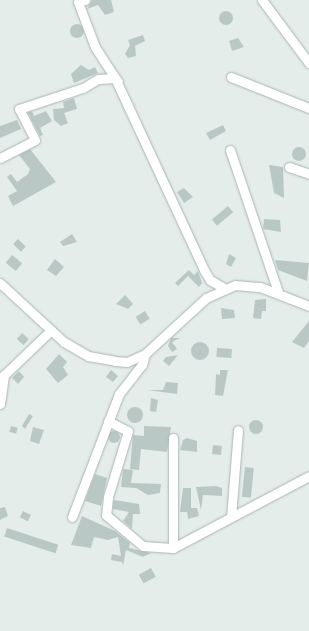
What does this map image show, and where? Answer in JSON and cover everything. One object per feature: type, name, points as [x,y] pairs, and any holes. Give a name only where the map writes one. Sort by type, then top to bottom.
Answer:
[{"type":"street","points":[[85,0],[78,2],[86,30],[115,78],[204,270],[210,280],[224,288]]},
{"type":"street","points":[[262,0],[309,63]]},
{"type":"street","points":[[231,77],[309,108]]},
{"type":"street","points":[[115,78],[127,92],[137,114]]},
{"type":"street","points":[[0,158],[35,140],[19,109],[83,88],[98,79],[115,78]]},
{"type":"street","points":[[230,150],[278,292]]},
{"type":"street","points":[[289,167],[309,174]]},
{"type":"street","points":[[0,283],[50,330],[88,356],[127,362],[145,354],[206,298],[224,288],[250,284],[278,292],[309,306]]},
{"type":"street","points":[[0,404],[1,376],[50,330]]},
{"type":"street","points":[[72,517],[119,394],[142,365],[145,354]]},
{"type":"street","points":[[108,421],[128,431],[106,503],[106,515],[143,546],[172,548],[309,476]]},
{"type":"street","points":[[231,517],[238,430]]},
{"type":"street","points":[[172,548],[173,438]]},
{"type":"building","points":[[92,0],[111,0],[114,12],[105,15],[98,5],[87,9]]},
{"type":"building","points":[[226,11],[231,13],[233,18],[231,23],[226,25],[221,23],[219,18],[221,13]]},
{"type":"building","points":[[77,24],[82,26],[84,31],[82,36],[77,38],[72,36],[70,31],[72,26]]},
{"type":"building","points":[[143,35],[145,41],[135,46],[136,56],[128,58],[125,54],[130,45],[128,40]]},
{"type":"building","points":[[238,38],[244,47],[232,51],[229,41]]},
{"type":"building","points":[[81,65],[89,70],[95,67],[98,73],[74,83],[71,74]]},
{"type":"building","points":[[74,98],[77,109],[64,113],[68,123],[61,126],[54,120],[53,109],[64,108],[63,102]]},
{"type":"building","points":[[32,111],[34,116],[46,111],[52,121],[40,128],[43,135],[40,136],[28,113]]},
{"type":"building","points":[[17,120],[21,129],[0,138],[0,126]]},
{"type":"building","points":[[223,125],[226,131],[210,140],[206,133]]},
{"type":"building","points":[[296,147],[302,147],[306,151],[306,157],[302,161],[296,161],[292,157],[292,151]]},
{"type":"building","points":[[30,149],[56,182],[13,206],[8,196],[17,191],[7,177],[11,174],[17,182],[28,174],[30,169],[19,155]]},
{"type":"building","points":[[269,165],[283,167],[284,198],[274,193]]},
{"type":"building","points":[[184,188],[193,197],[184,203],[177,192]]},
{"type":"building","points":[[228,206],[233,212],[217,226],[212,219]]},
{"type":"building","points":[[264,219],[280,220],[281,232],[263,229]]},
{"type":"building","points":[[72,234],[77,242],[63,246],[60,242]]},
{"type":"building","points":[[18,239],[26,247],[21,252],[13,244]]},
{"type":"building","points":[[229,254],[236,258],[231,267],[226,264]]},
{"type":"building","points":[[12,255],[22,263],[16,271],[6,263]]},
{"type":"building","points":[[55,259],[64,267],[56,276],[47,270]]},
{"type":"building","points":[[275,260],[309,263],[307,281],[278,270]]},
{"type":"building","points":[[189,270],[194,275],[198,271],[202,283],[199,287],[188,276],[178,286],[175,283]]},
{"type":"building","points":[[125,295],[133,304],[128,309],[116,304]]},
{"type":"building","points":[[266,299],[266,311],[262,311],[261,319],[253,318],[255,300]]},
{"type":"building","points":[[221,308],[234,310],[235,318],[222,319]]},
{"type":"building","points":[[145,311],[150,319],[140,324],[136,317]]},
{"type":"building","points":[[309,321],[309,341],[304,348],[292,342]]},
{"type":"building","points":[[22,333],[29,339],[24,345],[17,339]]},
{"type":"building","points":[[171,338],[180,338],[172,342],[177,349],[172,352],[168,346]]},
{"type":"building","points":[[200,342],[206,345],[209,351],[206,357],[200,360],[194,357],[191,351],[194,345]]},
{"type":"building","points":[[217,348],[232,349],[231,358],[216,357]]},
{"type":"building","points":[[59,354],[67,362],[63,367],[68,375],[58,383],[46,369]]},
{"type":"building","points":[[178,355],[169,366],[163,361],[166,357]]},
{"type":"building","points":[[111,370],[118,376],[113,382],[106,377]]},
{"type":"building","points":[[220,370],[228,370],[223,396],[215,395],[216,374],[220,375]]},
{"type":"building","points":[[19,371],[24,377],[18,384],[12,378]]},
{"type":"building","points":[[166,382],[178,383],[177,394],[147,390],[163,390]]},
{"type":"building","points":[[151,398],[158,400],[156,412],[150,411]]},
{"type":"building","points":[[135,407],[141,409],[143,415],[141,421],[135,423],[129,421],[127,415],[129,409]]},
{"type":"building","points":[[29,414],[33,416],[25,429],[22,426]]},
{"type":"building","points":[[256,420],[261,422],[263,427],[261,432],[256,434],[251,432],[249,427],[251,422]]},
{"type":"building","points":[[11,426],[18,428],[16,434],[9,432]]},
{"type":"building","points":[[144,426],[171,427],[167,452],[141,449],[139,470],[130,469],[133,435],[144,436]]},
{"type":"building","points":[[33,427],[44,430],[39,444],[30,441]]},
{"type":"building","points":[[114,431],[118,433],[120,437],[118,441],[114,443],[110,441],[108,437],[110,433]]},
{"type":"building","points":[[187,438],[197,441],[197,452],[180,450],[183,440]]},
{"type":"building","points":[[213,445],[222,446],[221,455],[212,454]]},
{"type":"building","points":[[245,467],[254,468],[251,498],[242,497]]},
{"type":"building","points":[[123,469],[133,470],[131,483],[161,484],[160,493],[148,495],[136,488],[121,487]]},
{"type":"building","points":[[95,474],[107,478],[101,506],[85,501]]},
{"type":"building","points":[[216,486],[222,488],[222,496],[203,495],[201,510],[196,487]]},
{"type":"building","points":[[183,488],[191,488],[191,508],[197,508],[199,516],[188,519],[187,512],[180,512]]},
{"type":"building","points":[[114,500],[139,504],[140,514],[133,514],[132,529],[123,521],[129,512],[113,509]]},
{"type":"building","points":[[5,507],[8,516],[0,520],[0,508]]},
{"type":"building","points":[[23,511],[31,515],[28,521],[20,517]]},
{"type":"building","points":[[82,516],[115,531],[130,543],[129,548],[151,553],[143,557],[126,550],[123,566],[122,562],[111,560],[112,554],[121,556],[118,537],[108,540],[94,537],[91,548],[71,545]]},
{"type":"building","points":[[7,528],[58,545],[56,553],[4,537]]},
{"type":"building","points":[[151,568],[156,577],[144,584],[139,575]]}]
